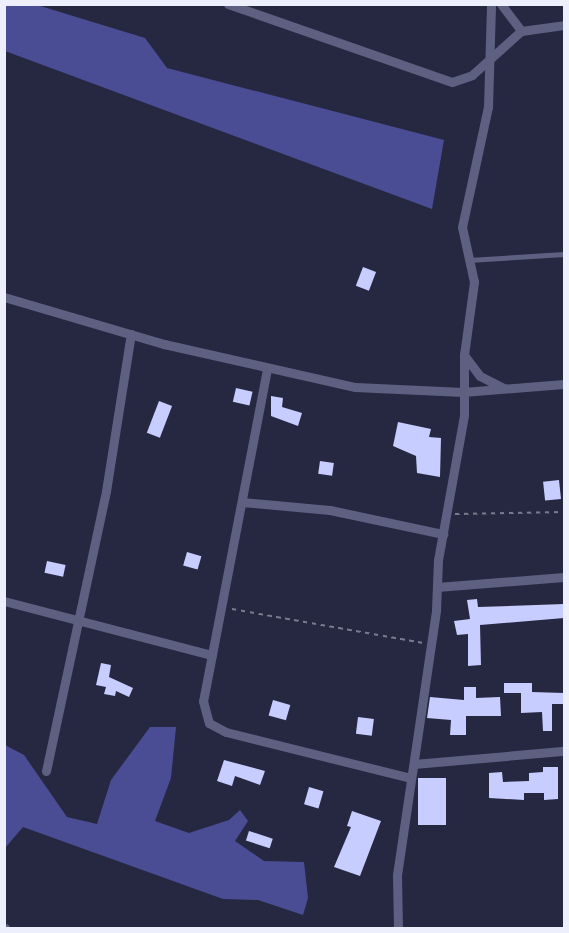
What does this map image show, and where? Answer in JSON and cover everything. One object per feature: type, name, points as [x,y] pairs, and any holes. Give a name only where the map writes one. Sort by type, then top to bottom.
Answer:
[{"type":"street","points":[[228,4],[452,81],[471,75],[521,31],[564,25]]},
{"type":"street","points":[[398,928],[397,875],[410,778],[414,764],[463,392],[464,355],[474,282],[462,227],[488,107],[487,63],[491,4]]},
{"type":"street","points":[[501,4],[521,31]]},
{"type":"street","points":[[4,297],[131,334],[267,369],[355,387],[463,392],[564,384]]},
{"type":"street","points":[[46,771],[106,491],[131,334]]},
{"type":"street","points":[[464,355],[480,376],[506,389]]},
{"type":"street","points":[[267,369],[203,701],[209,723],[226,732],[410,778]]},
{"type":"street","points":[[242,502],[330,510],[443,534]]},
{"type":"street","points":[[437,587],[564,577]]},
{"type":"street","points":[[4,601],[212,655]]},
{"type":"street","points":[[414,764],[564,751]]},
{"type":"lane","points":[[469,260],[564,254]]},
{"type":"path","points":[[446,513],[483,516],[564,512]]},
{"type":"path","points":[[221,608],[430,645]]},
{"type":"shaded area","points":[[5,4],[37,5],[145,38],[167,68],[444,140],[432,209],[5,51]]},
{"type":"shaded area","points":[[150,727],[176,727],[171,778],[155,821],[189,833],[229,820],[240,810],[248,821],[235,841],[264,861],[304,862],[308,898],[303,915],[258,900],[223,899],[23,827],[5,848],[5,745],[24,755],[67,817],[97,824],[111,780]]},
{"type":"building","points":[[363,267],[376,272],[369,291],[356,286]]},
{"type":"building","points":[[236,388],[253,392],[249,405],[233,402]]},
{"type":"building","points":[[271,396],[283,398],[282,407],[302,413],[298,426],[271,416]]},
{"type":"building","points":[[159,401],[172,406],[160,438],[147,433]]},
{"type":"building","points":[[398,422],[431,429],[429,437],[441,438],[440,477],[417,473],[416,456],[393,446]]},
{"type":"building","points":[[320,461],[334,463],[332,476],[318,474]]},
{"type":"building","points":[[559,480],[561,499],[545,501],[543,482]]},
{"type":"building","points":[[187,552],[201,556],[198,570],[183,565]]},
{"type":"building","points":[[47,561],[66,565],[63,577],[45,573]]},
{"type":"building","points":[[477,599],[478,607],[564,604],[564,618],[480,625],[481,665],[468,666],[468,634],[457,635],[454,621],[470,619],[467,600]]},
{"type":"building","points":[[101,663],[111,665],[109,677],[133,688],[129,697],[116,691],[115,696],[104,694],[106,687],[96,685]]},
{"type":"building","points":[[504,683],[532,683],[532,692],[564,693],[564,704],[552,704],[552,731],[543,731],[542,712],[521,713],[521,693],[504,693]]},
{"type":"building","points":[[464,687],[476,687],[476,698],[500,697],[501,716],[466,716],[466,735],[450,735],[451,720],[427,718],[430,697],[464,700]]},
{"type":"building","points":[[273,700],[290,705],[286,720],[269,715]]},
{"type":"building","points":[[358,717],[374,719],[372,736],[356,734]]},
{"type":"building","points":[[224,760],[265,771],[260,785],[235,776],[232,786],[217,781]]},
{"type":"building","points":[[543,767],[558,767],[558,799],[544,800],[544,793],[524,793],[524,800],[489,798],[489,773],[502,772],[503,782],[529,781],[529,773],[543,772]]},
{"type":"building","points":[[418,778],[446,778],[446,825],[418,825]]},
{"type":"building","points":[[309,787],[323,791],[318,808],[304,804]]},
{"type":"building","points":[[352,811],[381,821],[360,876],[334,867],[351,827],[347,826]]},
{"type":"building","points":[[249,831],[273,839],[270,848],[246,841]]}]
